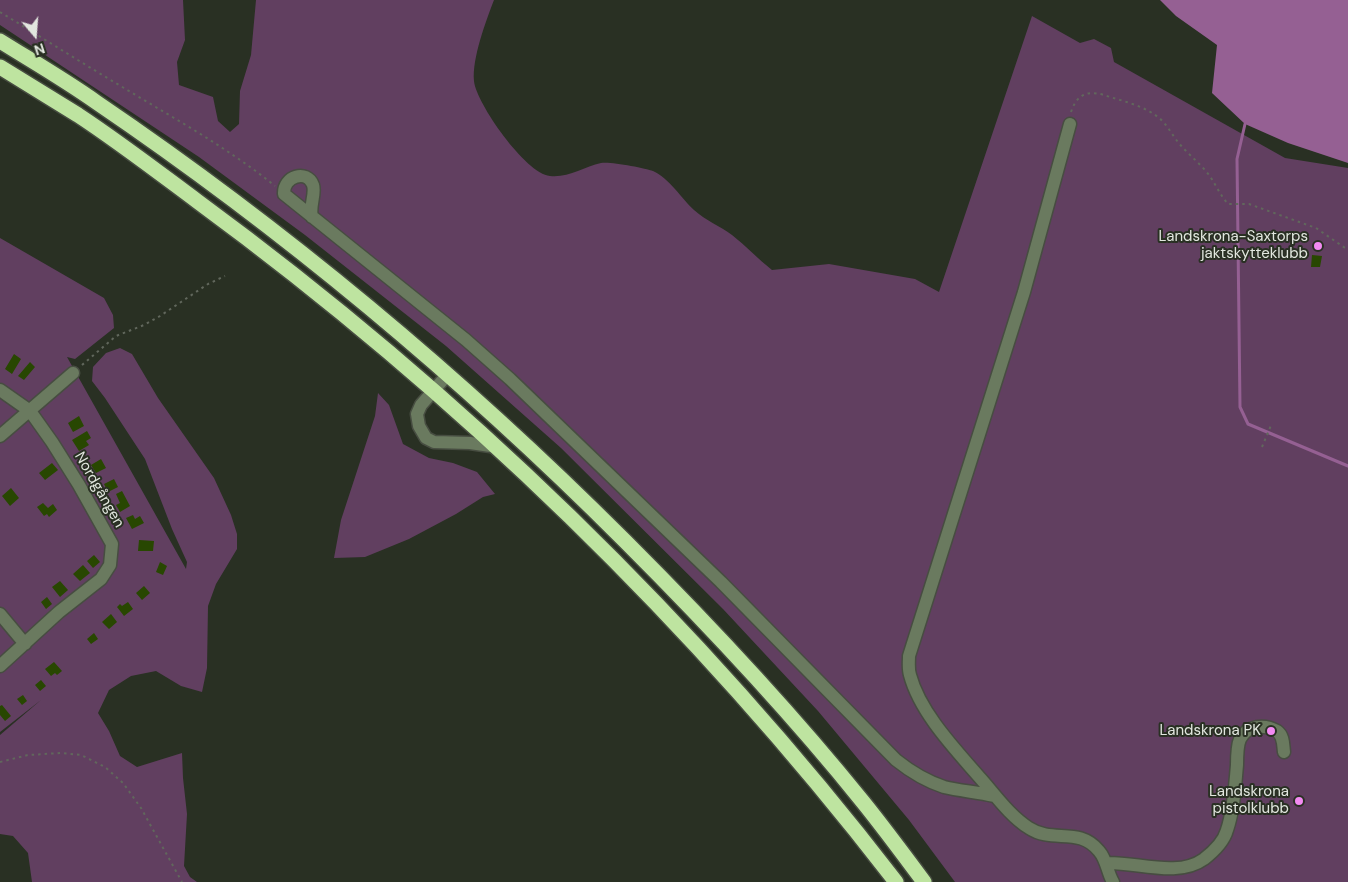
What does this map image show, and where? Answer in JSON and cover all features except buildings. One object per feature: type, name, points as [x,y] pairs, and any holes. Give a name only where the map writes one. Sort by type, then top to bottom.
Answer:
[{"type":"highway","points":[[0,41],[94,100],[264,222],[362,300],[448,374],[566,482],[674,589],[765,688],[849,785],[924,882]]},
{"type":"highway","points":[[0,67],[80,117],[248,238],[346,316],[496,447],[549,496],[655,602],[747,701],[844,814],[896,882]]},
{"type":"street","points":[[1070,124],[1024,292],[909,656],[910,674],[930,716],[941,732],[994,796],[1014,816],[1039,833],[1082,837],[1094,845],[1107,863],[1113,882]]},
{"type":"street","points":[[312,217],[310,209],[313,186],[309,179],[298,176],[291,178],[286,182],[284,194],[312,217],[466,340],[510,379],[721,582],[896,760],[926,780],[946,787],[994,796]]},
{"type":"street","points":[[0,436],[73,372]]},
{"type":"street","points":[[448,374],[420,405],[417,414],[419,426],[426,438],[434,442],[470,443],[496,447]]},
{"type":"street","points":[[0,390],[30,411]]},
{"type":"street","name":"Nordgången","points":[[0,666],[59,612],[101,579],[110,565],[112,544],[79,485],[30,411]]},
{"type":"street","points":[[0,614],[26,644]]},
{"type":"street","points":[[1107,863],[1135,864],[1162,869],[1183,867],[1202,860],[1218,845],[1227,831],[1234,796],[1240,738],[1251,729],[1264,726],[1278,732],[1282,738],[1284,752]]},
{"type":"path","points":[[0,12],[237,157],[284,194]]},
{"type":"path","points":[[1070,124],[1075,102],[1083,95],[1091,92],[1102,94],[1148,111],[1161,119],[1179,144],[1205,170],[1228,204],[1249,204],[1316,228],[1348,250]]},
{"type":"path","points":[[73,372],[116,336],[144,325],[208,284],[225,276]]},
{"type":"path","points":[[1262,447],[1272,423]]},
{"type":"path","points":[[0,762],[28,755],[61,753],[81,755],[105,767],[123,783],[141,808],[182,882]]},
{"type":"shaded area","points":[[0,0],[183,0],[185,40],[177,62],[179,85],[213,97],[218,121],[230,132],[239,124],[240,91],[251,55],[256,0],[494,0],[477,51],[474,81],[483,105],[504,136],[528,163],[540,172],[550,176],[557,176],[576,172],[601,163],[627,165],[653,171],[664,178],[694,210],[732,235],[772,270],[829,264],[915,279],[939,292],[1032,16],[1080,43],[1094,39],[1111,48],[1114,62],[1285,158],[1348,168],[1348,882],[955,882],[909,820],[818,711],[723,609],[561,448],[446,346],[305,235],[199,157],[0,25]]},
{"type":"shaded area","points":[[1160,0],[1348,0],[1348,163],[1288,143],[1245,124],[1212,93],[1217,45],[1176,16]]},
{"type":"shaded area","points":[[0,238],[104,298],[113,315],[114,328],[75,359],[67,357],[186,569],[187,562],[145,459],[92,381],[93,367],[106,353],[120,348],[132,354],[158,398],[214,478],[231,515],[237,534],[237,549],[216,584],[208,606],[207,668],[202,692],[181,686],[156,671],[131,676],[109,690],[98,713],[109,731],[120,756],[137,767],[182,753],[187,814],[184,866],[190,877],[197,882],[32,882],[28,853],[13,836],[0,834],[0,735],[41,700],[0,732]]},
{"type":"shaded area","points":[[378,393],[389,405],[403,444],[429,458],[453,463],[477,472],[495,494],[483,497],[409,539],[365,557],[334,558],[341,520],[375,416]]},
{"type":"waterway","points":[[1245,124],[1237,159],[1240,407],[1248,424],[1348,466]]},
{"type":"place","name":"Landskrona-Saxtorps jaktskytteklubb","points":[[1318,246]]},
{"type":"place","name":"Landskrona PK","points":[[1271,731]]},
{"type":"place","name":"Landskrona pistolklubb","points":[[1299,801]]}]
